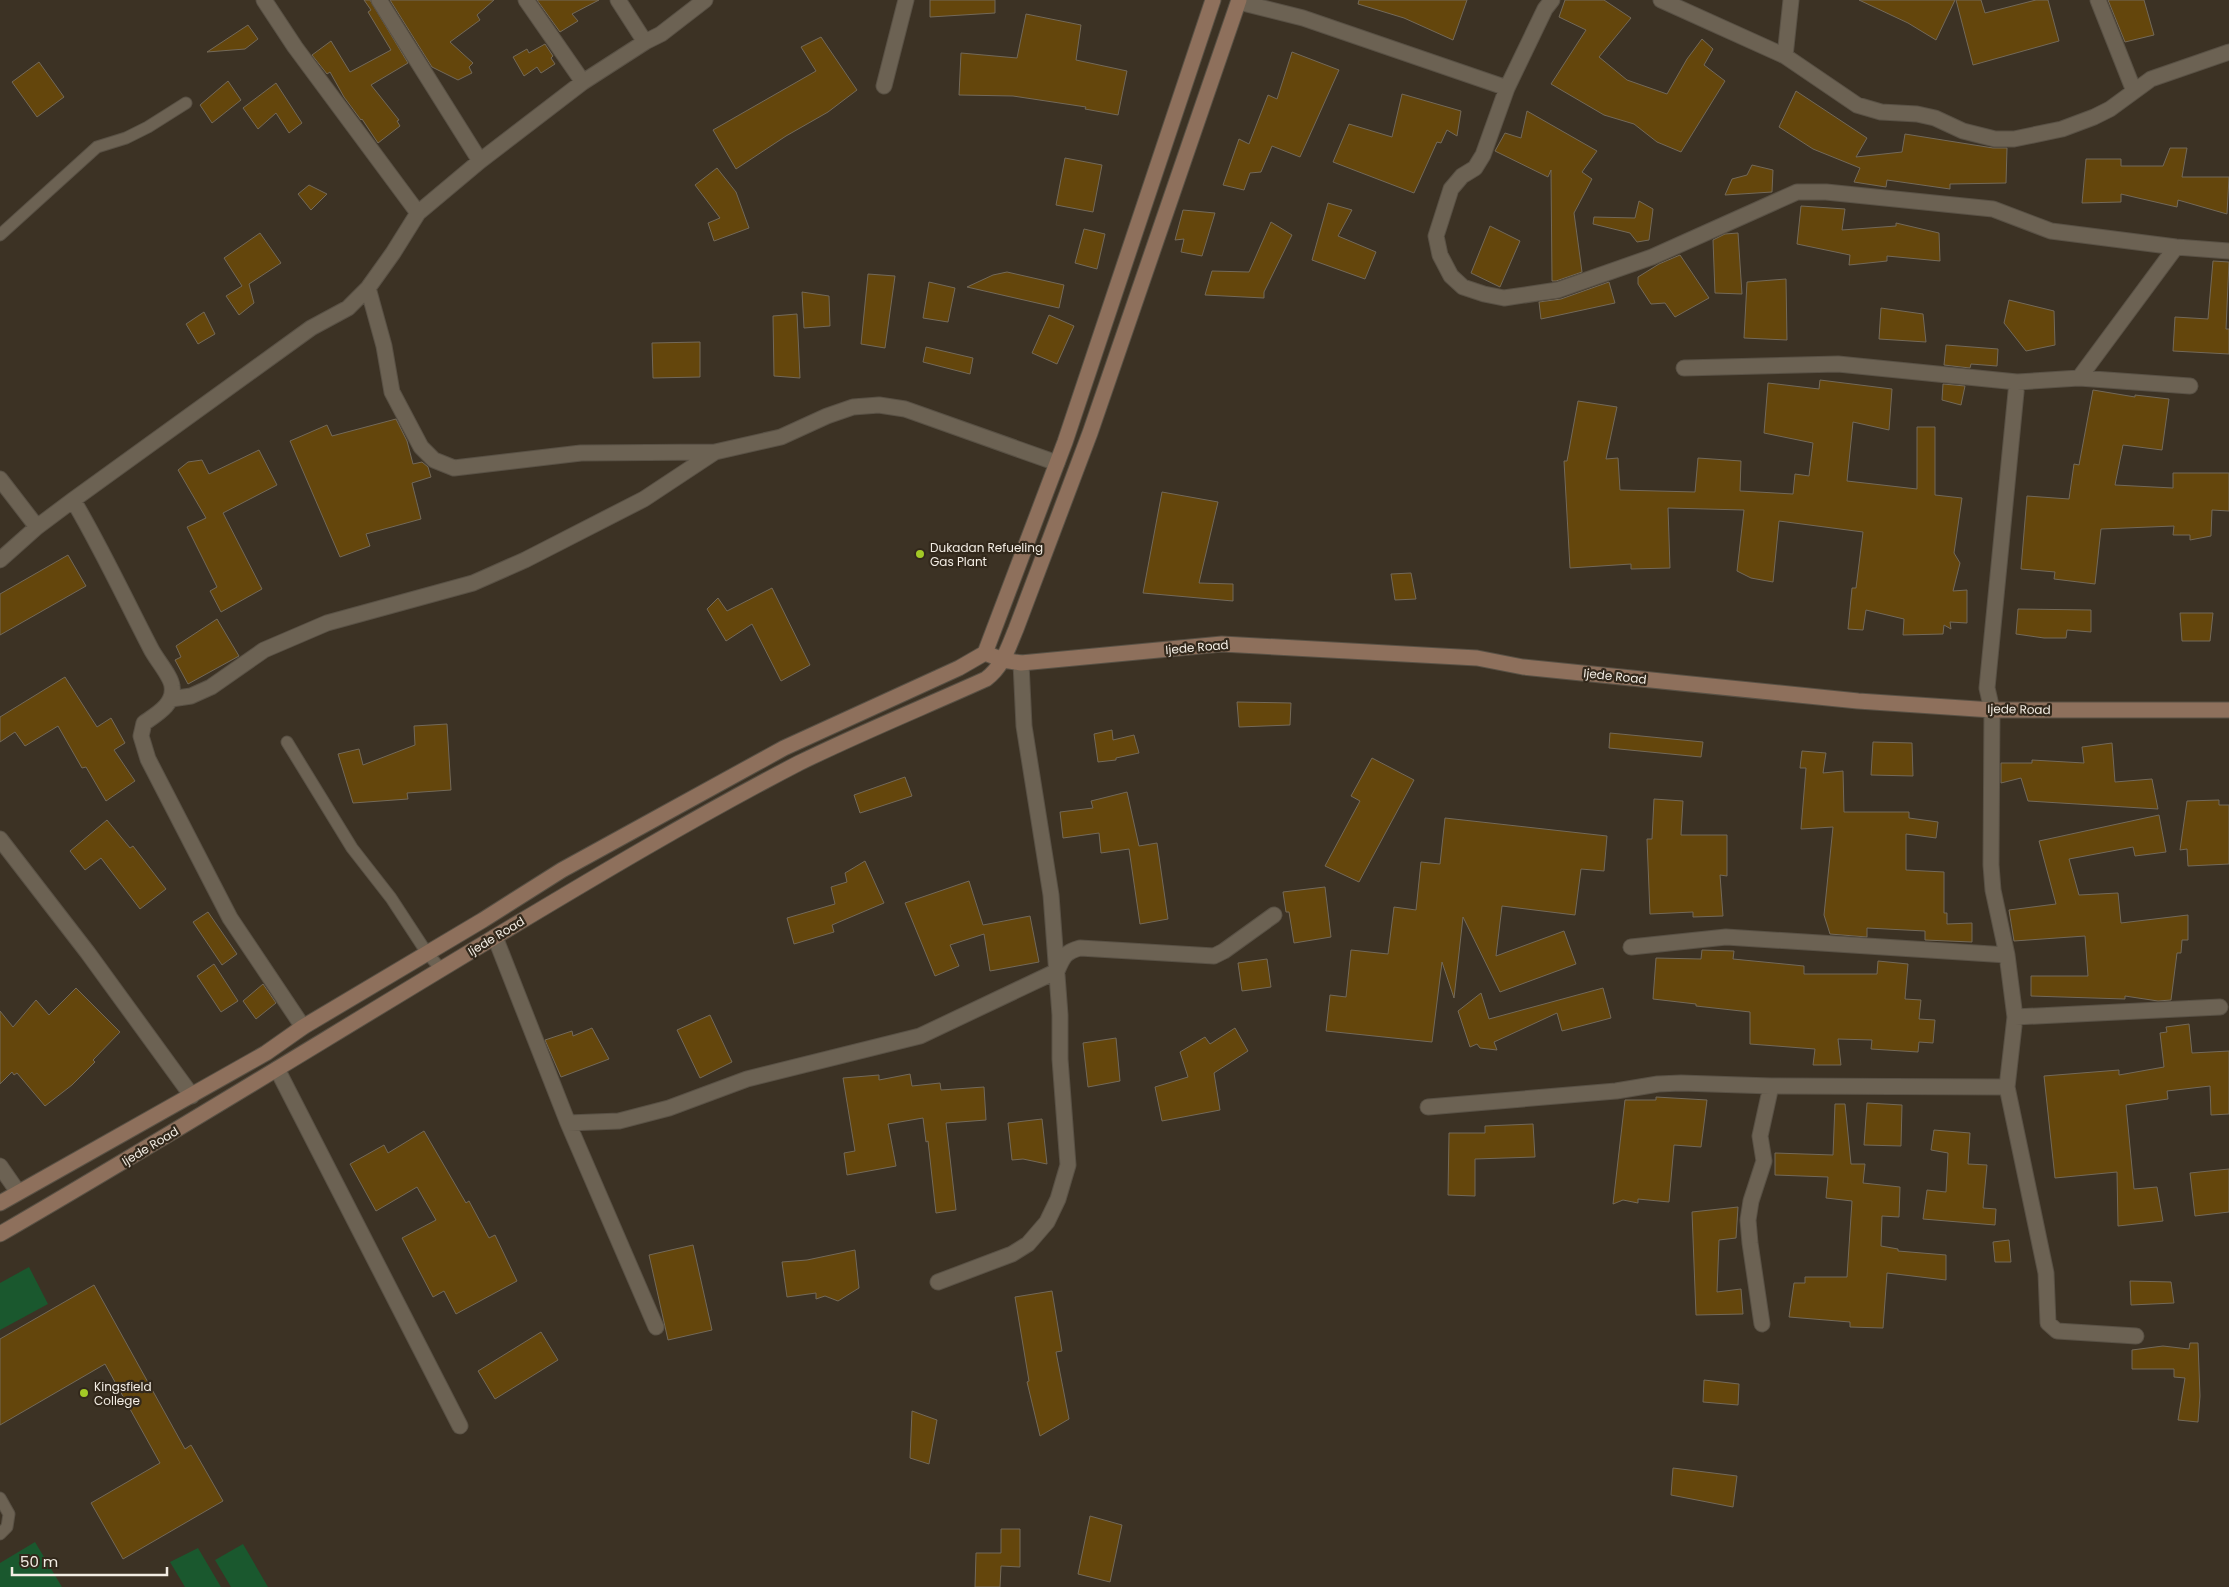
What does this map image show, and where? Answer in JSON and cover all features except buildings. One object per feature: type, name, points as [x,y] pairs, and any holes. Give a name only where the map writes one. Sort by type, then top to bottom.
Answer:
[{"type":"main road","points":[[985,653],[1057,463],[1213,0]]},
{"type":"main road","points":[[1003,660],[1090,433],[1239,1]]},
{"type":"main road","name":"Ijede Road","points":[[0,1203],[266,1053],[303,1027],[562,870],[784,748],[959,668],[985,653],[1003,660],[1022,663],[1222,644],[1477,658],[1523,667],[1858,701],[1992,710],[2229,710]]},
{"type":"main road","name":"Ijede Road","points":[[0,1234],[277,1069],[577,886],[798,764],[865,732],[986,680],[994,673],[1003,660]]},
{"type":"street","points":[[264,0],[295,47],[418,213]]},
{"type":"street","points":[[379,0],[480,162]]},
{"type":"street","points":[[526,0],[583,82]]},
{"type":"street","points":[[618,0],[645,42]]},
{"type":"street","points":[[0,560],[37,527],[73,500],[311,328],[348,308],[368,288],[393,254],[418,213],[583,82],[645,42],[662,34],[705,0]]},
{"type":"street","points":[[884,86],[906,0]]},
{"type":"street","points":[[1552,0],[1545,9],[1507,88],[1475,168],[1462,176],[1451,189],[1436,236],[1440,255],[1450,276],[1463,287],[1504,298],[1558,290],[1652,257],[1797,192],[1826,192],[1993,209],[2051,231],[2176,247],[2229,251]]},
{"type":"street","points":[[1661,0],[1784,56],[1857,105],[1881,112],[1917,114],[1935,118],[1963,131],[1995,139],[2014,139],[2062,129],[2094,117],[2151,79],[2229,52]]},
{"type":"street","points":[[1784,56],[1791,0]]},
{"type":"street","points":[[2098,0],[2134,91]]},
{"type":"street","points":[[1239,1],[1303,18],[1507,88]]},
{"type":"street","points":[[2078,378],[2176,247]]},
{"type":"street","points":[[368,288],[384,346],[392,392],[421,447],[434,460],[454,468],[581,452],[715,452],[781,437],[827,416],[853,407],[879,405],[905,409],[1057,463]]},
{"type":"street","points":[[1684,368],[1838,364],[2017,382],[2078,378],[2190,386]]},
{"type":"street","points":[[2017,382],[1987,688],[1992,710],[1991,865],[1993,890],[2007,955],[2015,1017],[2007,1087],[2046,1274],[2048,1323],[2057,1331],[2136,1336]]},
{"type":"street","points":[[171,699],[191,696],[211,688],[264,650],[326,623],[473,583],[525,560],[644,499],[715,452]]},
{"type":"street","points":[[0,479],[37,527]]},
{"type":"street","points":[[73,500],[100,545],[152,651],[172,685],[171,699],[163,709],[144,723],[141,736],[148,759],[230,918],[303,1027]]},
{"type":"street","points":[[938,1282],[1012,1254],[1028,1244],[1047,1222],[1058,1199],[1068,1165],[1051,895],[1024,726],[1022,663]]},
{"type":"street","points":[[0,840],[88,953],[192,1096]]},
{"type":"street","points":[[568,1123],[618,1120],[669,1108],[747,1079],[920,1036],[1057,971],[1063,955],[1069,951],[1080,948],[1214,956],[1224,951],[1274,915]]},
{"type":"street","points":[[495,936],[568,1123],[656,1327]]},
{"type":"street","points":[[1631,947],[1726,937],[2007,955]]},
{"type":"street","points":[[2015,1017],[2220,1007]]},
{"type":"street","points":[[277,1069],[460,1426]]},
{"type":"street","points":[[1428,1107],[1616,1091],[1658,1084],[2007,1087]]},
{"type":"street","points":[[1762,1324],[1748,1220],[1764,1161],[1760,1136],[1771,1086]]},
{"type":"street","points":[[0,1166],[18,1192]]},
{"type":"lane","points":[[0,236],[97,147],[126,138],[148,127],[186,103]]},
{"type":"lane","points":[[287,742],[352,848],[391,898],[427,953],[441,969]]},
{"type":"lane","points":[[0,1498],[9,1514],[7,1527],[0,1534]]},
{"type":"green space","points":[[29,1267],[48,1304],[0,1330],[0,1283]]},
{"type":"green space","points":[[35,1542],[62,1587],[0,1587],[0,1563]]},
{"type":"green space","points":[[243,1544],[268,1587],[231,1587],[215,1560]]},
{"type":"green space","points":[[198,1548],[221,1587],[185,1587],[170,1562]]},
{"type":"place","name":"Dukadan Refueling Gas Plant","points":[[920,554]]},
{"type":"place","name":"Kingsfield College","points":[[84,1393]]}]
